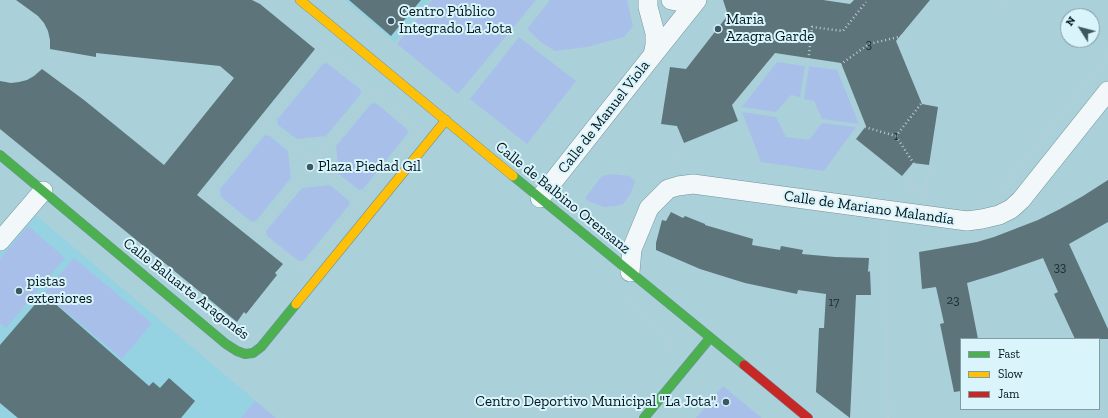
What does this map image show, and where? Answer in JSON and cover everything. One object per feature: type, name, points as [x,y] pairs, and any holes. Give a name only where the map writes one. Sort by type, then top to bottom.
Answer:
[{"type":"street","name":"Calle de Balbino Orensanz","points":[[300,0],[808,418]]},
{"type":"street","name":"Calle de Manuel Viola","points":[[648,0],[648,6],[655,33],[653,55]]},
{"type":"street","points":[[671,0],[680,2],[691,0]]},
{"type":"street","name":"Calle de Manuel Viola","points":[[540,198],[697,0]]},
{"type":"street","name":"Calle de Mariano Malandía","points":[[630,272],[632,249],[649,208],[668,189],[678,186],[694,184],[967,221],[999,215],[1011,209],[1021,200],[1108,92]]},
{"type":"street","name":"Calle Baluarte Aragonés","points":[[0,155],[226,344],[245,354],[253,353],[261,347],[446,120]]},
{"type":"street","points":[[0,241],[43,191]]},
{"type":"street","points":[[644,418],[710,338]]},
{"type":"path","points":[[1002,5],[1005,0]]},
{"type":"path","points":[[808,63],[812,27],[843,31],[866,2]]},
{"type":"path","points":[[837,67],[869,44],[907,35]]},
{"type":"path","points":[[324,51],[373,92],[420,131],[304,270],[208,193],[324,51]]},
{"type":"path","name":"Calle de Manuel Viola","points":[[665,86],[666,79]]},
{"type":"path","points":[[257,232],[373,92]]},
{"type":"path","points":[[896,136],[924,100]]},
{"type":"path","points":[[661,113],[662,105]]},
{"type":"path","points":[[265,123],[361,202]]},
{"type":"path","points":[[861,126],[896,136],[916,167]]},
{"type":"path","points":[[671,163],[679,152]]},
{"type":"path","points":[[910,190],[926,192],[929,168]]},
{"type":"path","points":[[904,197],[914,184],[907,178]]},
{"type":"path","points":[[885,227],[888,418]]},
{"type":"shaded area","name":"Centro Público Integrado La Jota","points":[[345,0],[430,0],[395,42]]},
{"type":"shaded area","points":[[432,0],[536,0],[458,94],[397,44]]},
{"type":"shaded area","points":[[550,0],[627,0],[633,26],[624,37],[587,47],[555,51],[542,43],[527,29]]},
{"type":"shaded area","points":[[519,37],[576,81],[527,144],[470,99]]},
{"type":"shaded area","points":[[777,62],[805,66],[800,97],[791,95],[776,112],[742,107]]},
{"type":"shaded area","points":[[326,63],[360,89],[360,95],[326,136],[297,139],[278,125],[277,120],[323,64]]},
{"type":"shaded area","points":[[809,66],[837,70],[859,124],[822,119],[814,101],[804,99]]},
{"type":"shaded area","points":[[374,103],[407,129],[408,133],[363,189],[359,190],[339,174],[336,146],[371,104]]},
{"type":"shaded area","points":[[742,112],[776,117],[786,137],[809,140],[822,123],[856,127],[824,171],[761,162]]},
{"type":"shaded area","points":[[265,135],[270,136],[288,151],[291,178],[256,221],[252,222],[222,198],[220,189]]},
{"type":"shaded area","points":[[611,174],[630,176],[635,182],[630,195],[623,204],[604,207],[590,202],[585,198],[602,176]]},
{"type":"shaded area","points":[[330,185],[348,200],[350,204],[304,260],[299,261],[267,236],[266,231],[302,188]]},
{"type":"shaded area","points":[[33,213],[276,418],[0,418],[0,251]]},
{"type":"shaded area","name":"pistas exteriores","points":[[28,226],[65,258],[6,328],[0,323],[0,259]]},
{"type":"shaded area","points":[[74,258],[152,323],[122,359],[44,293]]},
{"type":"shaded area","name":"Centro Deportivo Municipal \"La Jota\".","points":[[723,386],[762,418],[696,418]]},
{"type":"shaded area","points":[[255,401],[276,418],[241,418]]},
{"type":"building","points":[[16,0],[252,0],[260,4],[315,49],[197,195],[283,264],[275,273],[277,275],[246,314],[244,312],[237,322],[0,129],[0,81],[11,83],[27,80],[42,69],[84,100],[164,165],[234,78],[220,66],[96,53],[96,57],[50,49],[48,31],[44,23],[38,16]]},
{"type":"building","name":"Centro Público Integrado La Jota","points":[[349,0],[421,0],[391,36]]},
{"type":"building","points":[[723,0],[823,0],[850,4],[854,0],[930,0],[896,41],[922,104],[938,107],[929,165],[913,163],[902,176],[856,139],[866,126],[841,63],[775,53],[732,105],[738,121],[684,143],[677,126],[661,124],[670,67],[686,69],[728,15]]},
{"type":"building","points":[[1108,180],[1108,222],[1069,244],[1108,329],[1108,339],[1075,338],[1054,294],[1058,292],[1043,258],[967,283],[978,338],[960,338],[960,391],[954,392],[940,324],[944,323],[936,287],[922,289],[919,252],[977,242],[994,237],[1038,220],[1083,196]]},
{"type":"building","points":[[671,212],[683,218],[685,216],[705,225],[753,239],[752,245],[780,250],[781,246],[803,250],[802,254],[869,258],[868,272],[870,271],[871,295],[856,295],[850,418],[816,392],[819,328],[824,328],[826,294],[798,290],[797,294],[745,283],[700,269],[656,250],[656,243],[662,220],[666,221]]},
{"type":"building","points":[[44,294],[149,386],[153,382],[160,388],[169,378],[195,401],[181,418],[18,418],[0,403],[0,345]]},
{"type":"traffic: fast","points":[[0,155],[226,344],[237,351],[245,354],[253,353],[261,347],[296,304]]},
{"type":"traffic: fast","points":[[513,176],[744,365]]},
{"type":"traffic: fast","points":[[644,418],[710,338]]},
{"type":"traffic: slow","points":[[300,0],[513,176]]},
{"type":"traffic: slow","points":[[296,304],[446,120]]},
{"type":"traffic: jam","points":[[744,365],[808,418]]},
{"type":"place","name":"Centro Público Integrado La Jota","points":[[391,21]]},
{"type":"place","name":"Maria Azagra Garde","points":[[718,29]]},
{"type":"place","name":"Plaza Piedad Gil","points":[[310,167]]},
{"type":"place","name":"pistas exteriores","points":[[19,291]]},
{"type":"place","name":"Centro Deportivo Municipal \"La Jota\".","points":[[726,402]]}]
